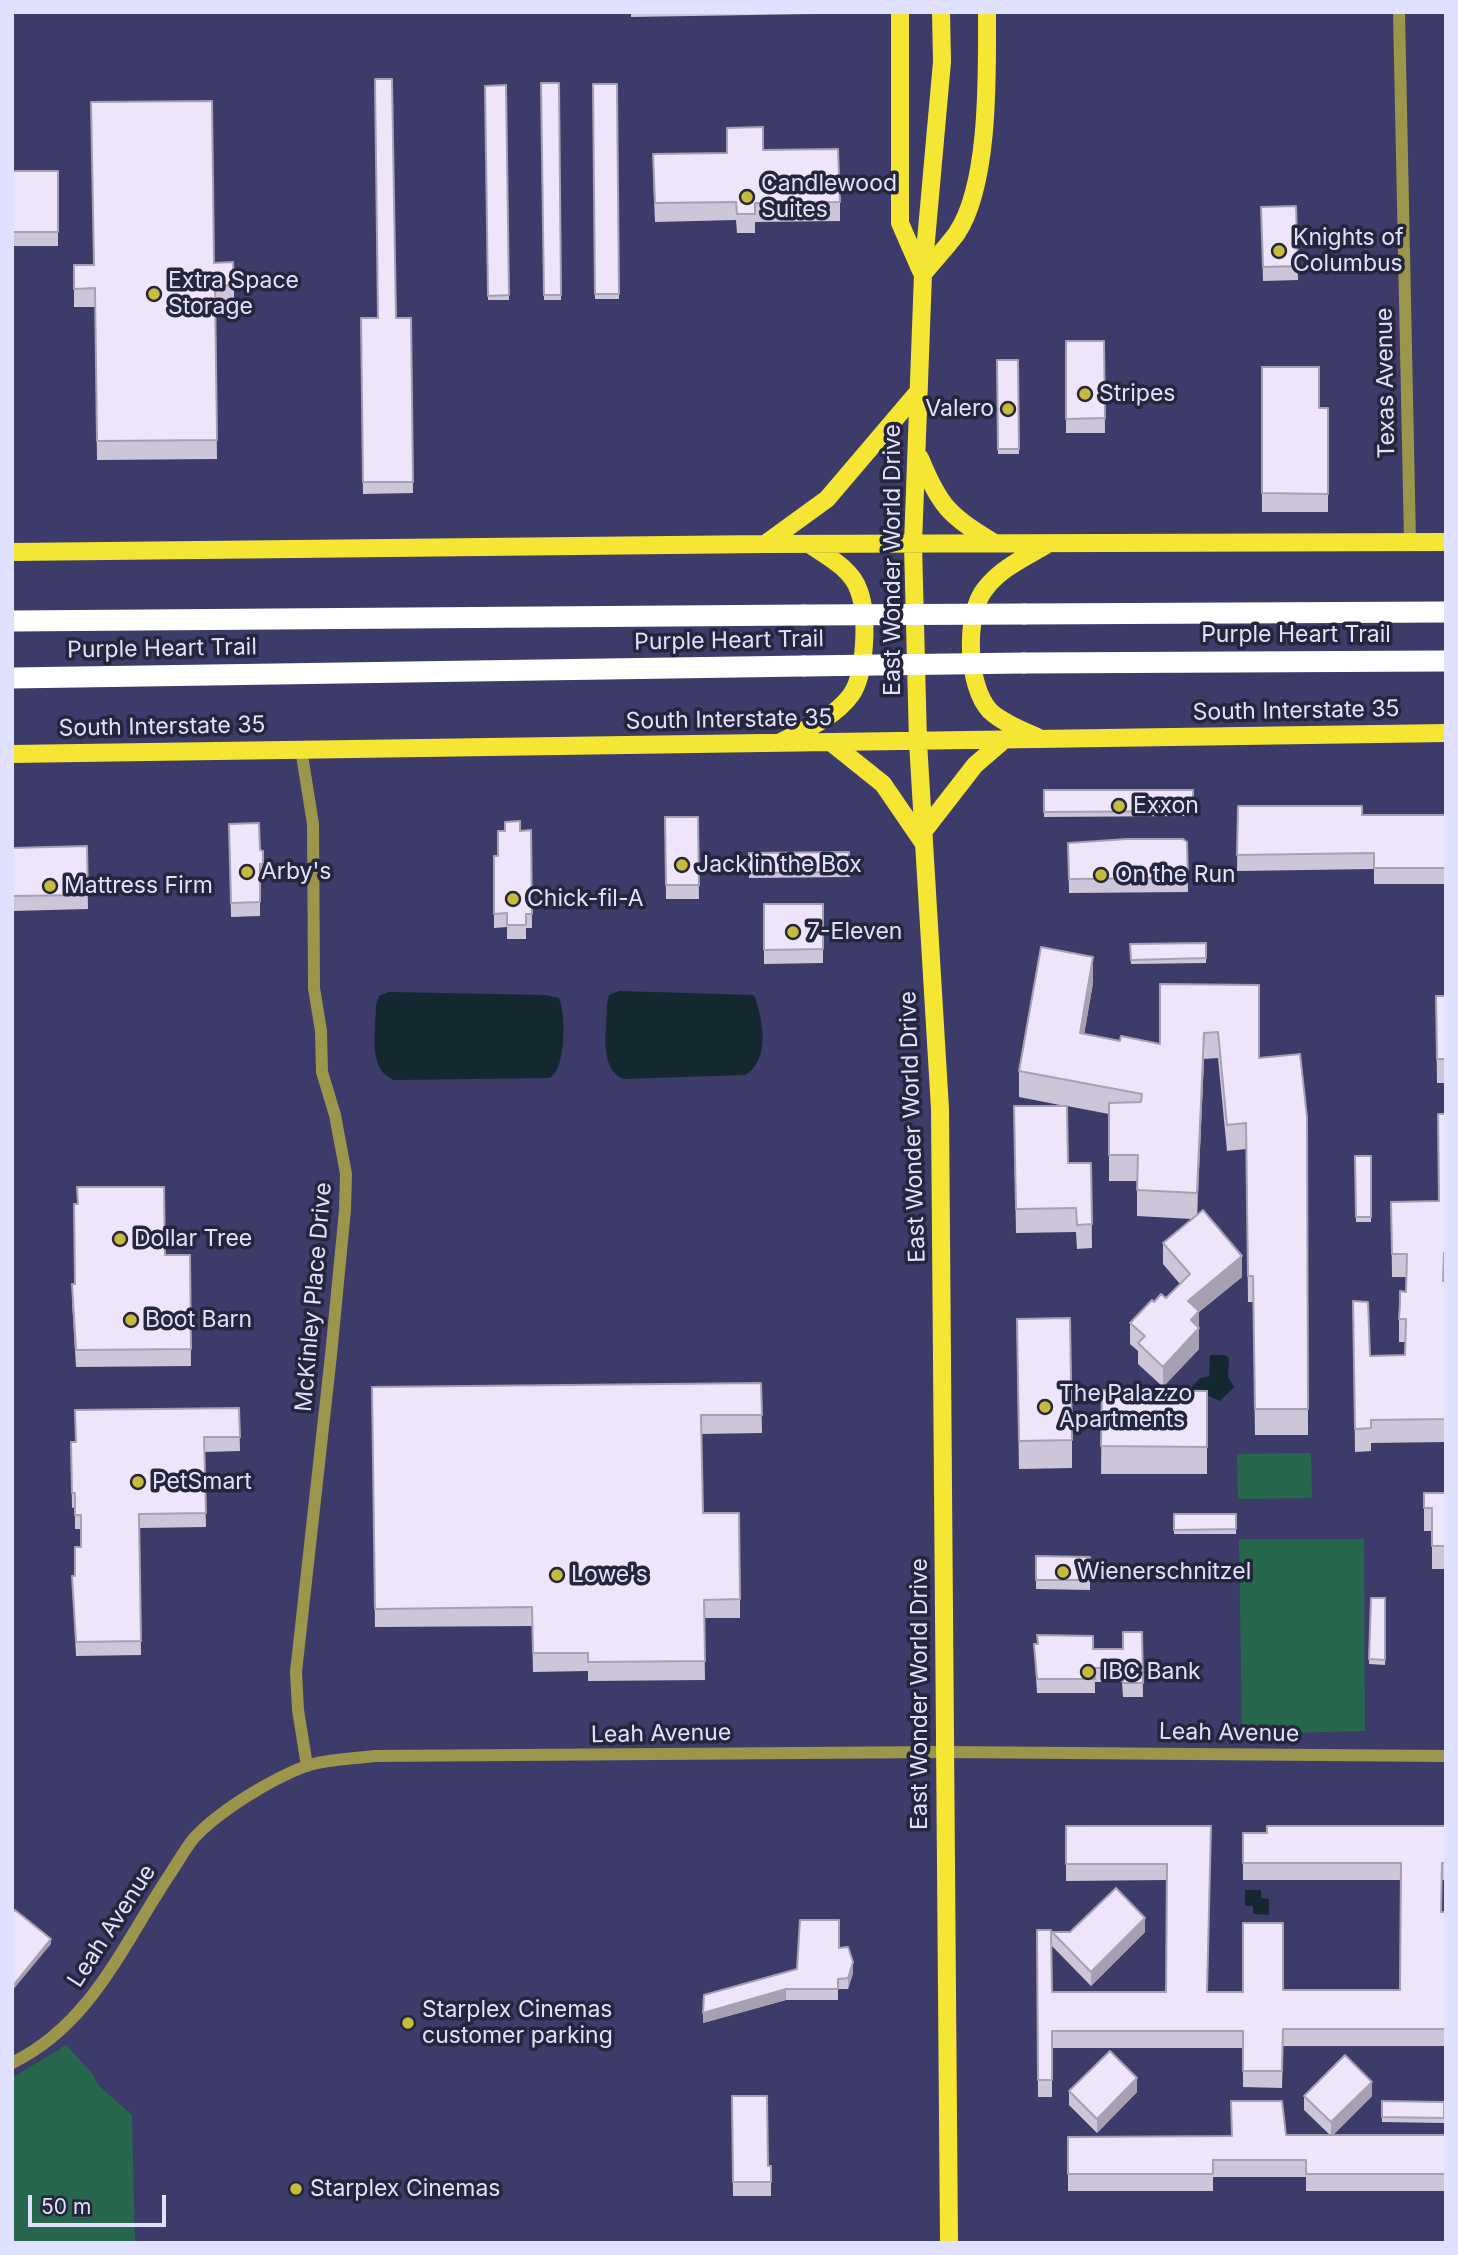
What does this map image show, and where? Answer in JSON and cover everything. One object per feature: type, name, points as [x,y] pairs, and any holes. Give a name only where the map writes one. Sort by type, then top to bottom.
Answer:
[{"type":"highway","name":"Purple Heart Trail","points":[[12,621],[1446,612]]},
{"type":"highway","name":"Purple Heart Trail","points":[[12,678],[1024,663],[1446,661]]},
{"type":"main road","points":[[900,12],[900,223],[923,274],[958,232],[974,194],[982,139],[987,12]]},
{"type":"main road","name":"East Wonder World Drive","points":[[941,12],[942,62],[923,274],[913,544],[918,742],[940,1109],[949,2243]]},
{"type":"main road","points":[[765,544],[827,499],[918,392]]},
{"type":"main road","points":[[917,452],[936,497],[954,516],[995,544]]},
{"type":"main road","points":[[12,552],[765,544],[1446,542]]},
{"type":"main road","points":[[1042,738],[1010,724],[990,711],[977,691],[972,669],[972,624],[982,591],[1001,571],[1049,543]]},
{"type":"main road","points":[[778,744],[824,719],[851,695],[860,681],[865,647],[859,590],[840,565],[808,544]]},
{"type":"main road","name":"South Interstate 35","points":[[12,754],[1446,733]]},
{"type":"main road","points":[[833,744],[883,784],[924,838],[975,765],[1004,740]]},
{"type":"street","name":"Texas Avenue","points":[[1399,12],[1410,542]]},
{"type":"street","name":"McKinley Place Drive","points":[[301,750],[313,824],[314,988],[321,1031],[322,1072],[338,1128],[346,1174],[333,1342],[296,1672],[298,1710],[307,1766]]},
{"type":"street","name":"Leah Avenue","points":[[12,2063],[48,2042],[88,2003],[105,1982],[150,1903],[194,1839],[267,1785],[307,1766],[374,1756],[944,1752],[1446,1756]]},
{"type":"green space","points":[[1311,1453],[1312,1498],[1238,1499],[1237,1454]]},
{"type":"green space","points":[[1239,1539],[1364,1539],[1365,1731],[1242,1734]]},
{"type":"green space","points":[[66,2045],[92,2073],[98,2085],[132,2115],[135,2243],[12,2243],[12,2078]]},
{"type":"water","points":[[619,991],[754,995],[763,1038],[759,1060],[745,1075],[624,1079],[610,1067],[606,1047],[609,995]]},
{"type":"water","points":[[389,992],[546,995],[559,998],[563,1016],[563,1041],[559,1064],[550,1078],[394,1080],[385,1075],[380,1067],[375,1048],[376,1005],[379,996]]},
{"type":"water","points":[[1210,1355],[1225,1355],[1229,1358],[1228,1377],[1234,1387],[1220,1401],[1209,1396],[1201,1399],[1190,1389],[1200,1378],[1209,1376]]},
{"type":"water","points":[[1245,1890],[1261,1890],[1261,1898],[1269,1899],[1269,1915],[1253,1914],[1253,1906],[1245,1906]]},
{"type":"building","points":[[375,79],[392,79],[396,318],[411,318],[413,482],[363,482],[361,318],[378,318]]},
{"type":"building","points":[[541,83],[559,83],[561,295],[544,295]]},
{"type":"building","points":[[593,84],[617,84],[619,294],[595,294]]},
{"type":"building","points":[[506,85],[509,295],[488,296],[485,86]]},
{"type":"building","name":"Extra Space Storage","points":[[212,101],[214,263],[233,262],[234,285],[215,286],[217,440],[97,441],[95,288],[74,289],[74,265],[94,265],[91,102]]},
{"type":"building","name":"Candlewood Suites","points":[[763,127],[763,150],[838,149],[840,202],[755,203],[755,214],[737,214],[736,202],[655,203],[653,154],[727,153],[727,128]]},
{"type":"building","points":[[12,171],[58,171],[58,232],[12,232]]},
{"type":"building","name":"Knights of Columbus","points":[[1296,206],[1298,266],[1263,267],[1261,207]]},
{"type":"building","name":"Stripes","points":[[1066,341],[1104,341],[1105,418],[1066,419]]},
{"type":"building","name":"Valero","points":[[997,360],[1018,360],[1019,449],[998,449]]},
{"type":"building","points":[[1262,367],[1319,367],[1319,408],[1328,408],[1328,494],[1262,493]]},
{"type":"building","name":"Exxon","points":[[1044,790],[1193,790],[1193,811],[1044,812]]},
{"type":"building","points":[[1238,806],[1362,806],[1362,815],[1446,815],[1446,868],[1374,868],[1374,853],[1237,855]]},
{"type":"building","name":"Jack in the Box","points":[[665,817],[698,817],[699,885],[666,885]]},
{"type":"building","name":"Chick-fil-A","points":[[520,821],[520,831],[531,830],[532,914],[526,914],[526,925],[507,925],[507,913],[494,914],[494,856],[498,856],[498,831],[505,831],[505,822]]},
{"type":"building","name":"Arby's","points":[[259,823],[260,850],[263,851],[263,864],[260,864],[260,902],[231,903],[229,824]]},
{"type":"building","points":[[1183,839],[1187,842],[1188,878],[1069,879],[1068,843]]},
{"type":"building","name":"Mattress Firm","points":[[87,846],[88,895],[12,896],[12,848]]},
{"type":"building","points":[[849,852],[850,872],[749,873],[749,853]]},
{"type":"building","name":"7-Eleven","points":[[764,904],[823,904],[823,949],[764,950]]},
{"type":"building","points":[[1206,943],[1206,958],[1131,960],[1130,944]]},
{"type":"building","points":[[1041,947],[1093,957],[1080,1033],[1120,1041],[1121,1036],[1160,1044],[1160,984],[1259,985],[1259,1058],[1300,1054],[1307,1117],[1308,1409],[1255,1409],[1253,1276],[1248,1276],[1246,1123],[1227,1125],[1218,1032],[1204,1033],[1197,1193],[1137,1190],[1138,1155],[1109,1155],[1109,1103],[1141,1102],[1142,1094],[1019,1071]]},
{"type":"building","points":[[1436,996],[1446,996],[1446,1059],[1437,1059]]},
{"type":"building","points":[[1014,1106],[1067,1106],[1068,1163],[1091,1163],[1092,1224],[1077,1225],[1076,1208],[1016,1209]]},
{"type":"building","points":[[1438,1114],[1446,1114],[1446,1253],[1443,1281],[1446,1281],[1446,1419],[1371,1420],[1371,1428],[1355,1429],[1353,1301],[1368,1302],[1370,1356],[1405,1355],[1406,1319],[1399,1319],[1400,1291],[1406,1292],[1407,1254],[1392,1254],[1391,1202],[1439,1201]]},
{"type":"building","points":[[1355,1156],[1371,1156],[1371,1217],[1356,1217]]},
{"type":"building","points":[[77,1187],[164,1187],[165,1255],[190,1255],[191,1349],[76,1350],[72,1284],[75,1284],[74,1204],[78,1204]]},
{"type":"building","points":[[1203,1210],[1242,1256],[1188,1301],[1199,1311],[1191,1320],[1199,1328],[1163,1367],[1138,1343],[1145,1336],[1130,1323],[1152,1300],[1154,1302],[1161,1294],[1166,1298],[1190,1274],[1163,1243]]},
{"type":"building","name":"The Palazzo Apartments","points":[[1070,1318],[1072,1440],[1019,1441],[1017,1319]]},
{"type":"building","name":"Lowe's","points":[[761,1383],[762,1415],[701,1415],[703,1513],[739,1513],[740,1599],[704,1600],[705,1661],[588,1662],[588,1653],[533,1653],[532,1607],[375,1609],[372,1387]]},
{"type":"building","points":[[1102,1390],[1207,1391],[1207,1447],[1101,1446]]},
{"type":"building","points":[[239,1408],[240,1437],[204,1437],[206,1513],[139,1514],[141,1641],[76,1642],[72,1576],[75,1576],[75,1547],[81,1547],[81,1515],[75,1515],[75,1493],[72,1493],[71,1442],[76,1442],[75,1410]]},
{"type":"building","points":[[1424,1493],[1446,1493],[1446,1546],[1432,1546],[1432,1508],[1424,1508]]},
{"type":"building","points":[[1174,1514],[1236,1514],[1236,1529],[1174,1530]]},
{"type":"building","name":"Wienerschnitzel","points":[[1036,1556],[1090,1557],[1090,1580],[1036,1580]]},
{"type":"building","points":[[1371,1598],[1385,1598],[1385,1660],[1369,1659]]},
{"type":"building","name":"IBC Bank","points":[[1123,1632],[1142,1632],[1143,1683],[1123,1683],[1122,1668],[1094,1668],[1095,1679],[1037,1679],[1034,1644],[1038,1644],[1037,1635],[1093,1636],[1093,1649],[1123,1649]]},
{"type":"building","points":[[1066,1826],[1211,1826],[1207,1992],[1243,1992],[1243,1923],[1283,1923],[1283,1990],[1400,1990],[1401,1863],[1243,1863],[1243,1833],[1267,1833],[1267,1826],[1446,1826],[1446,1863],[1442,1863],[1441,1912],[1446,1912],[1446,2029],[1283,2029],[1282,2071],[1243,2071],[1243,2031],[1052,2031],[1052,2080],[1038,2080],[1037,1930],[1051,1930],[1052,1992],[1166,1992],[1167,1864],[1066,1864]]},
{"type":"building","points":[[1116,1888],[1145,1918],[1091,1972],[1052,1932],[1070,1932]]},
{"type":"building","points":[[15,1910],[51,1939],[12,1987],[12,1913]]},
{"type":"building","points":[[800,1920],[839,1920],[839,1948],[848,1947],[853,1962],[848,1978],[838,1979],[838,1989],[786,1989],[703,2013],[704,1995],[797,1969]]},
{"type":"building","points":[[1110,2051],[1137,2078],[1097,2119],[1069,2091]]},
{"type":"building","points":[[1345,2055],[1372,2082],[1331,2122],[1304,2096]]},
{"type":"building","points":[[732,2096],[767,2096],[768,2166],[771,2166],[771,2182],[733,2182]]},
{"type":"building","points":[[1231,2101],[1282,2101],[1286,2135],[1446,2135],[1446,2174],[1306,2174],[1306,2160],[1213,2160],[1213,2174],[1068,2174],[1068,2137],[1232,2136]]},
{"type":"building","points":[[1382,2101],[1444,2102],[1444,2118],[1382,2117]]},
{"type":"place","name":"Candlewood Suites","points":[[747,197]]},
{"type":"place","name":"Knights of Columbus","points":[[1279,251]]},
{"type":"place","name":"Extra Space Storage","points":[[154,294]]},
{"type":"place","name":"Stripes","points":[[1085,394]]},
{"type":"place","name":"Valero","points":[[1008,409]]},
{"type":"place","name":"Exxon","points":[[1119,806]]},
{"type":"place","name":"Jack in the Box","points":[[682,865]]},
{"type":"place","name":"Arby's","points":[[247,872]]},
{"type":"place","name":"On the Run","points":[[1101,875]]},
{"type":"place","name":"Mattress Firm","points":[[50,886]]},
{"type":"place","name":"Chick-fil-A","points":[[513,899]]},
{"type":"place","name":"7-Eleven","points":[[793,932]]},
{"type":"place","name":"Dollar Tree","points":[[120,1239]]},
{"type":"place","name":"Boot Barn","points":[[131,1320]]},
{"type":"place","name":"The Palazzo Apartments","points":[[1045,1407]]},
{"type":"place","name":"PetSmart","points":[[138,1482]]},
{"type":"place","name":"Wienerschnitzel","points":[[1063,1572]]},
{"type":"place","name":"Lowe's","points":[[557,1575]]},
{"type":"place","name":"IBC Bank","points":[[1088,1672]]},
{"type":"place","name":"Starplex Cinemas customer parking","points":[[408,2023]]},
{"type":"place","name":"Starplex Cinemas","points":[[296,2189]]}]
